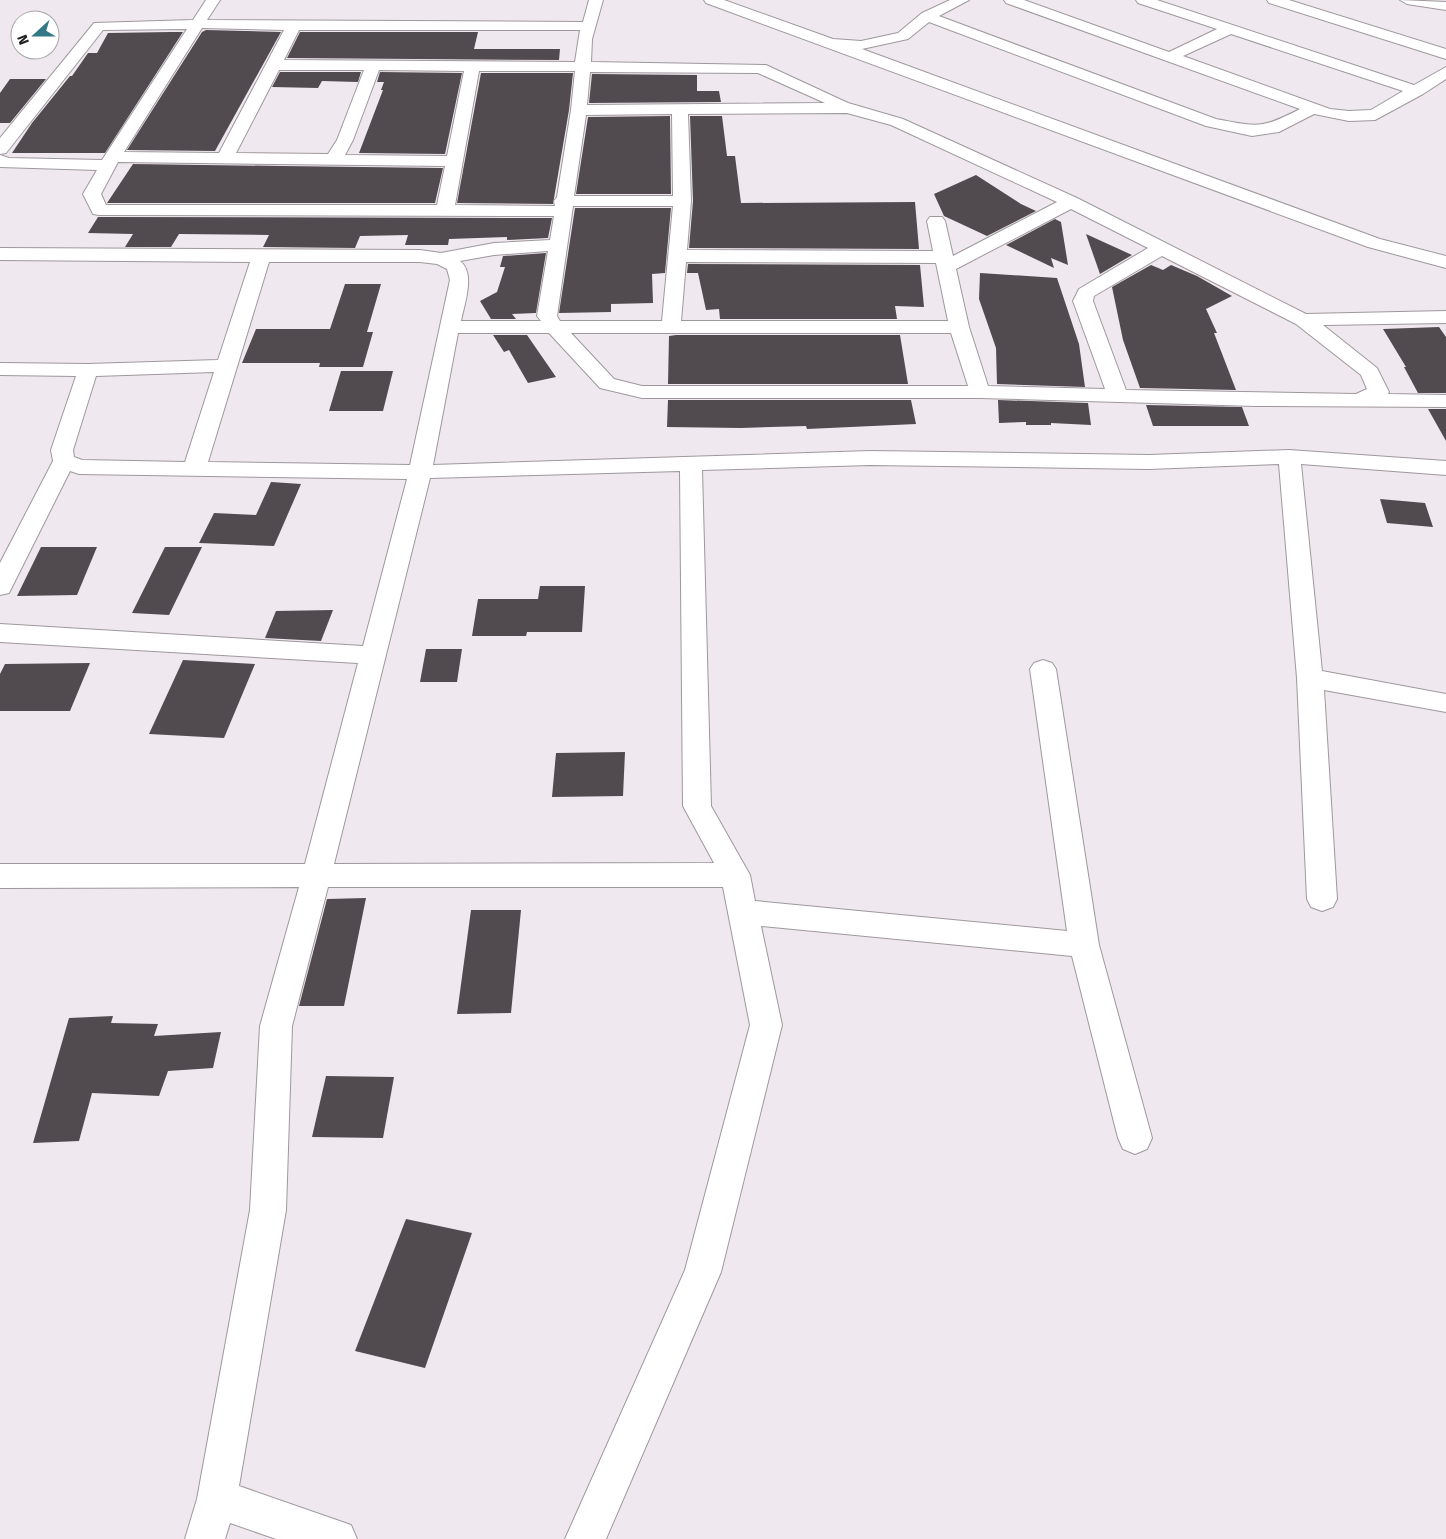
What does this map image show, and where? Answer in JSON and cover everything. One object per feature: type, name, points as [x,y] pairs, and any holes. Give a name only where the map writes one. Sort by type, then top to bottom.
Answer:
[{"type":"street","points":[[213,0],[110,161],[92,194],[99,210],[445,210],[682,201]]},
{"type":"street","points":[[596,0],[589,26],[579,110],[547,316],[555,328],[607,384],[642,392],[980,392],[1446,401]]},
{"type":"street","points":[[711,0],[1374,243],[1446,262]]},
{"type":"street","points":[[831,43],[861,45],[903,36],[926,16],[962,0]]},
{"type":"street","points":[[1012,0],[1313,108],[1349,116],[1375,114],[1417,91],[1446,72]]},
{"type":"street","points":[[1143,0],[1417,91]]},
{"type":"street","points":[[1274,0],[1446,54]]},
{"type":"street","points":[[1407,0],[1446,6]]},
{"type":"street","points":[[926,16],[1212,123],[1252,131],[1273,129],[1313,108]]},
{"type":"street","points":[[0,149],[99,26],[198,24],[294,26],[589,26]]},
{"type":"street","points":[[224,160],[294,26]]},
{"type":"street","points":[[1172,56],[1230,29]]},
{"type":"street","points":[[273,65],[761,68],[848,108],[897,122],[1071,202],[1303,320],[1370,372],[1379,392],[1359,400]]},
{"type":"street","points":[[333,161],[345,140],[373,67]]},
{"type":"street","points":[[445,210],[472,67]]},
{"type":"street","points":[[671,328],[682,201],[680,108]]},
{"type":"street","points":[[579,110],[848,108]]},
{"type":"street","points":[[0,160],[5,163],[224,160],[455,161]]},
{"type":"street","points":[[677,256],[945,262],[1071,202]]},
{"type":"street","points":[[936,221],[959,327],[980,392]]},
{"type":"street","points":[[441,259],[494,249],[557,245]]},
{"type":"street","points":[[1118,396],[1083,301],[1086,293],[1162,248]]},
{"type":"street","points":[[0,254],[420,256],[441,259],[456,266],[459,280],[420,472],[317,875],[276,1026],[268,1210],[217,1498],[205,1539]]},
{"type":"street","points":[[194,470],[261,256]]},
{"type":"street","points":[[1303,320],[1446,317]]},
{"type":"street","points":[[450,327],[959,327]]},
{"type":"street","points":[[0,369],[88,370],[226,366]]},
{"type":"street","points":[[0,587],[64,461],[62,450],[88,370]]},
{"type":"street","points":[[64,461],[79,467],[420,472],[870,458],[1149,462],[1289,457],[1446,468]]},
{"type":"street","points":[[1289,457],[1310,678],[1322,898]]},
{"type":"street","points":[[584,1539],[703,1272],[766,1025],[735,875],[697,806],[691,464]]},
{"type":"street","points":[[0,633],[374,654]]},
{"type":"street","points":[[1043,669],[1084,945],[1135,1138]]},
{"type":"street","points":[[1310,678],[1446,703]]},
{"type":"street","points":[[0,876],[735,875]]},
{"type":"street","points":[[743,912],[1084,945]]},
{"type":"street","points":[[217,1498],[337,1539]]},
{"type":"building","points":[[206,30],[281,32],[215,151],[127,150],[202,32]]},
{"type":"building","points":[[183,32],[105,153],[12,153],[32,123],[70,76],[72,76],[88,53],[97,53],[108,33]]},
{"type":"building","points":[[300,32],[478,32],[474,49],[560,49],[559,60],[287,58]]},
{"type":"building","points":[[280,72],[361,72],[358,82],[322,81],[318,88],[272,87]]},
{"type":"building","points":[[380,72],[462,73],[445,154],[359,153],[383,90],[381,90],[384,82],[377,82]]},
{"type":"building","points":[[481,73],[573,73],[569,110],[553,204],[457,203]]},
{"type":"building","points":[[592,74],[697,75],[697,91],[719,91],[721,102],[589,103]]},
{"type":"building","points":[[10,79],[46,79],[10,123],[0,123],[0,93]]},
{"type":"building","points":[[670,116],[671,194],[576,194],[588,117]]},
{"type":"building","points":[[690,116],[722,116],[727,156],[735,156],[741,203],[915,202],[919,249],[689,248],[693,201]]},
{"type":"building","points":[[133,164],[443,168],[435,203],[107,203]]},
{"type":"building","points":[[976,175],[1021,204],[1036,211],[987,236],[944,216],[934,194]]},
{"type":"building","points":[[575,208],[671,208],[665,273],[652,274],[653,303],[611,304],[611,312],[559,313]]},
{"type":"building","points":[[98,217],[552,218],[548,238],[507,240],[507,237],[449,239],[448,245],[405,245],[408,235],[360,236],[355,248],[263,247],[269,235],[179,234],[171,247],[125,247],[133,234],[88,233]]},
{"type":"building","points":[[1055,219],[1061,222],[1068,265],[1051,258],[1054,268],[1006,245]]},
{"type":"building","points":[[1086,234],[1132,255],[1100,274]]},
{"type":"building","points":[[546,253],[536,313],[512,314],[516,319],[491,319],[480,301],[497,292],[505,267],[500,267],[503,256]]},
{"type":"building","points":[[688,264],[920,265],[924,307],[895,306],[897,319],[720,319],[719,309],[706,310],[698,273],[687,273]]},
{"type":"building","points":[[1151,265],[1163,270],[1171,265],[1197,276],[1232,296],[1206,309],[1217,333],[1214,333],[1236,390],[1140,388],[1123,340],[1112,287]]},
{"type":"building","points":[[980,273],[1057,278],[1079,344],[1085,387],[997,384],[996,348],[979,299]]},
{"type":"building","points":[[345,284],[381,284],[367,332],[373,332],[363,367],[319,367],[320,363],[242,363],[256,329],[330,329]]},
{"type":"building","points":[[1439,327],[1446,337],[1446,393],[1418,393],[1404,367],[1406,367],[1383,329]]},
{"type":"building","points":[[493,335],[527,335],[556,377],[528,383],[509,350],[504,352]]},
{"type":"building","points":[[900,335],[908,384],[668,384],[669,336]]},
{"type":"building","points":[[341,371],[393,371],[383,411],[329,411]]},
{"type":"building","points":[[668,400],[911,400],[916,424],[807,429],[806,426],[741,428],[667,427]]},
{"type":"building","points":[[998,400],[1088,403],[1091,425],[1051,423],[1051,425],[1026,425],[1026,422],[999,423]]},
{"type":"building","points":[[1146,405],[1242,407],[1249,426],[1153,426]]},
{"type":"building","points":[[1428,409],[1446,409],[1446,441]]},
{"type":"building","points":[[271,482],[301,484],[274,546],[199,543],[214,513],[256,515]]},
{"type":"building","points":[[1380,499],[1425,503],[1433,527],[1387,523]]},
{"type":"building","points":[[41,547],[97,547],[77,595],[17,596]]},
{"type":"building","points":[[165,547],[202,547],[169,615],[132,613]]},
{"type":"building","points":[[540,586],[585,586],[582,632],[527,632],[526,636],[472,636],[478,599],[538,599]]},
{"type":"building","points":[[333,610],[321,641],[265,638],[276,611]]},
{"type":"building","points":[[426,649],[462,649],[457,682],[420,682]]},
{"type":"building","points":[[183,660],[255,664],[224,738],[149,734]]},
{"type":"building","points":[[90,663],[70,711],[0,711],[0,674],[5,664]]},
{"type":"building","points":[[625,752],[623,796],[552,797],[556,753]]},
{"type":"building","points":[[366,898],[344,1006],[299,1006],[327,899]]},
{"type":"building","points":[[471,910],[521,910],[511,1013],[457,1014]]},
{"type":"building","points":[[113,1016],[111,1023],[158,1024],[154,1036],[221,1032],[213,1068],[168,1071],[159,1096],[92,1093],[79,1141],[33,1143],[69,1018]]},
{"type":"building","points":[[326,1076],[394,1077],[383,1138],[312,1137]]},
{"type":"building","points":[[406,1219],[472,1233],[425,1368],[355,1351]]}]
